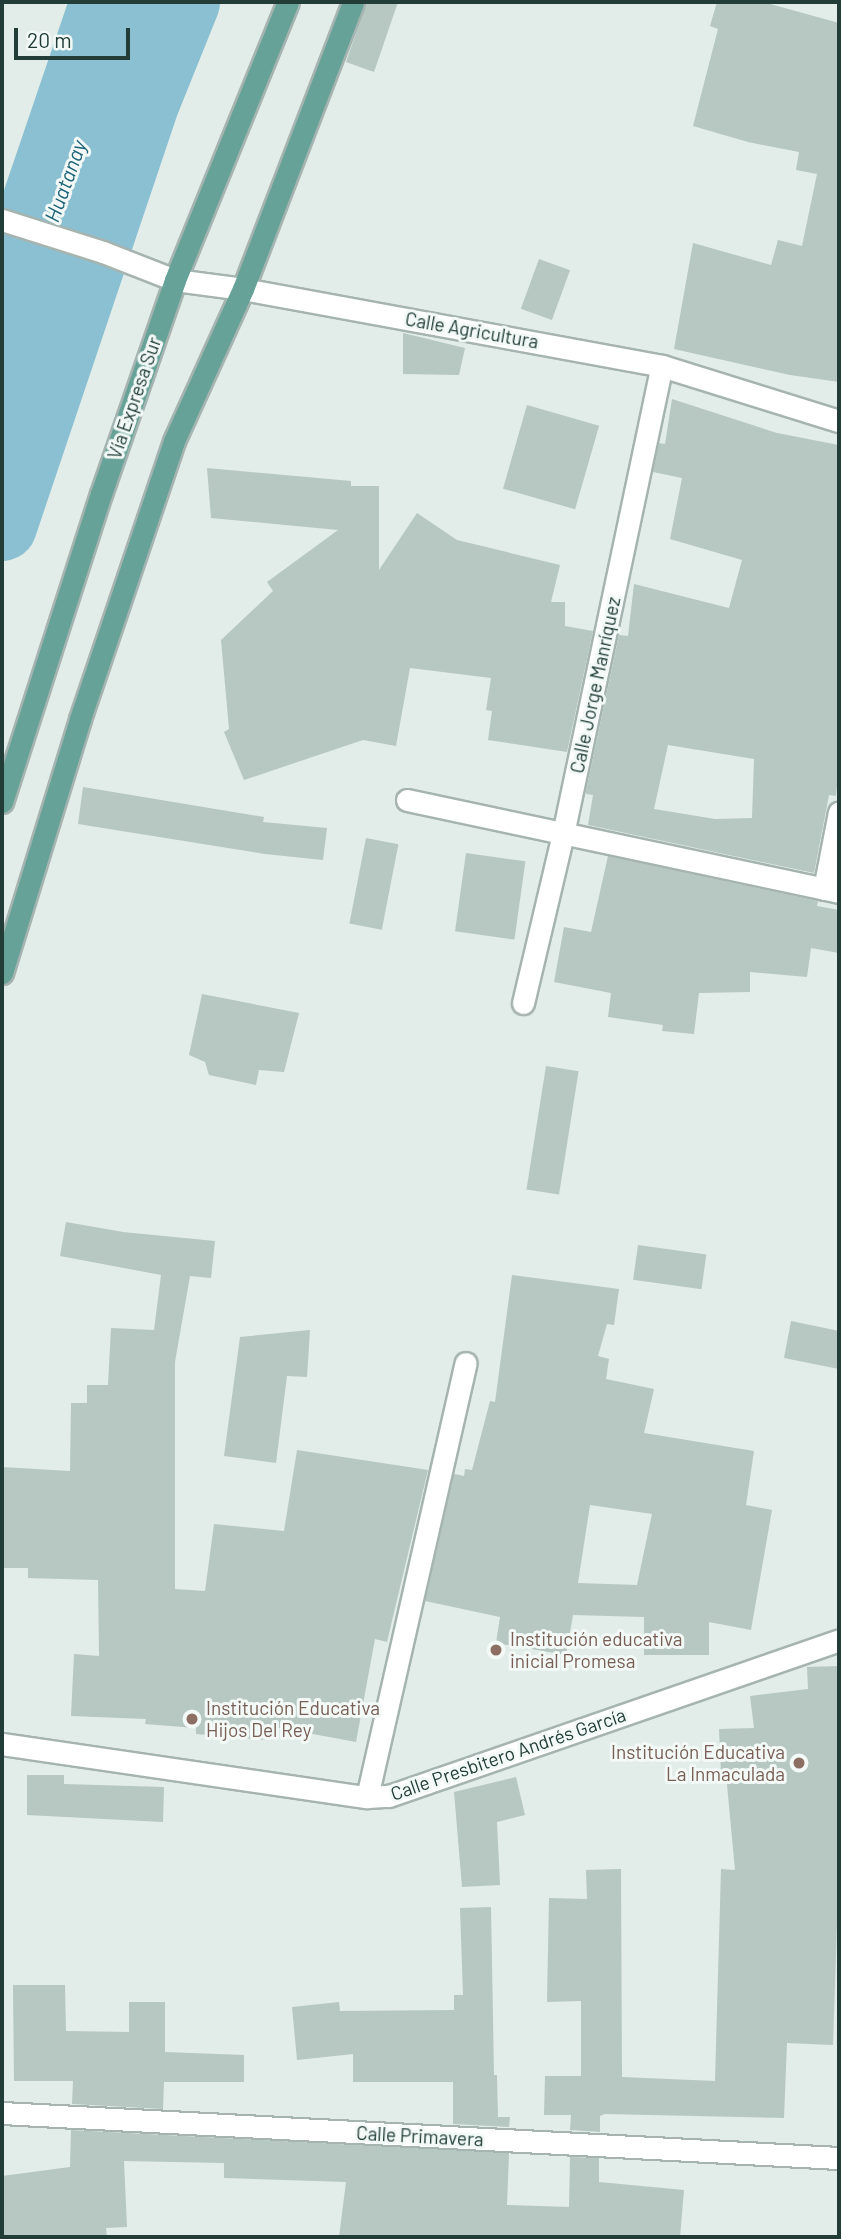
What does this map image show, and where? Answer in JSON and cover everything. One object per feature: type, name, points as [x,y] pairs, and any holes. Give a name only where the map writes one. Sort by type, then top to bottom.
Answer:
[{"type":"main road","name":"Vía Expresa Sur","points":[[2,802],[101,494],[175,280],[288,2]]},
{"type":"main road","points":[[2,973],[80,719],[174,441],[243,289],[353,2]]},
{"type":"street","name":"Calle Agricultura","points":[[2,220],[175,280],[243,289],[662,366],[839,421]]},
{"type":"street","name":"Calle Jorge Manríquez","points":[[523,1003],[563,834],[662,366]]},
{"type":"street","points":[[407,800],[832,891],[839,812]]},
{"type":"street","points":[[367,1797],[466,1363]]},
{"type":"street","name":"Calle Presbitero Andrés García","points":[[2,1744],[367,1797],[389,1796],[839,1640]]},
{"type":"street","name":"Calle Primavera","points":[[2,2113],[839,2158]]},
{"type":"water","name":"Huatanay","points":[[68,2],[185,2],[146,99],[2,526],[2,196]]},
{"type":"building","points":[[367,2],[398,2],[374,72],[346,62]]},
{"type":"building","points":[[717,2],[763,2],[839,23],[839,382],[790,375],[674,349],[693,243],[771,265],[778,240],[802,246],[817,174],[796,170],[799,152],[748,142],[693,126],[718,29],[710,26]]},
{"type":"building","points":[[539,259],[570,270],[552,320],[521,309]]},
{"type":"building","points":[[403,333],[465,348],[459,375],[403,374]]},
{"type":"building","points":[[672,399],[777,433],[839,445],[839,767],[836,796],[829,795],[814,873],[588,825],[593,795],[586,794],[586,791],[619,635],[628,636],[634,584],[729,608],[742,560],[670,539],[682,478],[653,472],[659,443],[665,444]],"holes":[[[668,745],[754,759],[752,818],[715,819],[654,809]]]},
{"type":"building","points":[[527,405],[599,426],[575,509],[503,489]]},
{"type":"building","points":[[207,468],[351,481],[351,486],[379,486],[379,570],[417,513],[457,540],[560,565],[551,602],[565,602],[565,626],[593,631],[567,752],[488,740],[492,711],[486,710],[491,678],[410,668],[396,746],[363,740],[244,780],[224,732],[229,729],[221,640],[273,591],[267,582],[338,530],[211,518]]},
{"type":"building","points":[[83,787],[264,817],[263,822],[327,828],[323,860],[265,854],[78,824]]},
{"type":"building","points":[[366,838],[398,844],[382,930],[349,923]]},
{"type":"building","points":[[466,853],[525,861],[514,940],[455,931]]},
{"type":"building","points":[[608,856],[818,901],[817,906],[839,910],[839,953],[811,948],[807,977],[750,972],[750,992],[699,993],[694,1034],[662,1031],[663,1025],[608,1017],[611,993],[554,982],[564,927],[591,932]]},
{"type":"building","points":[[202,994],[299,1013],[284,1072],[259,1070],[256,1085],[209,1075],[205,1062],[189,1055]]},
{"type":"building","points":[[546,1066],[579,1071],[559,1195],[526,1189]]},
{"type":"building","points":[[66,1222],[123,1232],[215,1241],[211,1278],[190,1276],[175,1362],[175,1589],[205,1591],[214,1524],[284,1531],[297,1450],[428,1470],[387,1642],[375,1639],[356,1742],[264,1725],[263,1740],[196,1734],[196,1728],[145,1724],[146,1719],[71,1716],[74,1654],[99,1656],[98,1580],[28,1578],[28,1568],[3,1568],[2,1467],[70,1471],[71,1403],[87,1403],[87,1385],[108,1385],[111,1328],[154,1330],[161,1275],[60,1256]]},
{"type":"building","points":[[638,1245],[706,1255],[701,1289],[633,1280]]},
{"type":"building","points":[[512,1275],[619,1289],[614,1325],[607,1324],[598,1356],[609,1359],[606,1379],[654,1389],[644,1433],[754,1451],[746,1505],[772,1510],[751,1630],[709,1622],[709,1655],[644,1655],[644,1617],[573,1615],[566,1655],[496,1643],[500,1617],[425,1601],[454,1474],[464,1476],[465,1469],[472,1470],[490,1401],[495,1402]],"holes":[[[590,1505],[652,1514],[637,1585],[578,1583]]]},
{"type":"building","points":[[791,1321],[839,1331],[839,1369],[784,1358]]},
{"type":"building","points":[[310,1330],[307,1377],[287,1376],[276,1463],[224,1456],[240,1337]]},
{"type":"building","points":[[839,1666],[839,1864],[833,2045],[787,2043],[784,2118],[605,2114],[600,2116],[600,2132],[570,2130],[571,2115],[544,2115],[545,2076],[581,2076],[581,2001],[547,2002],[549,1898],[587,1899],[586,1870],[621,1869],[622,2077],[715,2081],[721,1869],[735,1870],[726,1774],[721,1774],[719,1729],[754,1728],[750,1696],[808,1689],[807,1667]]},
{"type":"building","points":[[27,1775],[64,1775],[64,1784],[164,1787],[163,1822],[27,1815]]},
{"type":"building","points":[[516,1777],[525,1815],[497,1822],[500,1885],[462,1887],[454,1792]]},
{"type":"building","points":[[491,1907],[494,2075],[497,2075],[498,2117],[510,2117],[509,2127],[453,2124],[453,2082],[353,2082],[353,2054],[297,2060],[292,2007],[339,2002],[340,2011],[454,2010],[454,1995],[463,1995],[460,1908]]},
{"type":"building","points":[[13,1985],[65,1985],[66,2031],[129,2032],[129,2002],[165,2002],[165,2052],[244,2055],[244,2082],[164,2082],[163,2109],[72,2104],[73,2081],[14,2081]]},
{"type":"building","points":[[71,2130],[509,2153],[507,2205],[569,2207],[570,2157],[599,2158],[599,2182],[684,2190],[680,2237],[339,2237],[346,2182],[224,2178],[224,2163],[124,2161],[127,2227],[106,2228],[107,2237],[2,2237],[2,2176],[70,2167]]},
{"type":"waterway","points":[[2,526],[146,99],[185,2]]},
{"type":"place","name":"Institución educativa inicial Promesa","points":[[496,1650]]},
{"type":"place","name":"Institución Educativa Hijos Del Rey","points":[[192,1719]]},
{"type":"place","name":"Institución Educativa La Inmaculada","points":[[799,1763]]}]
